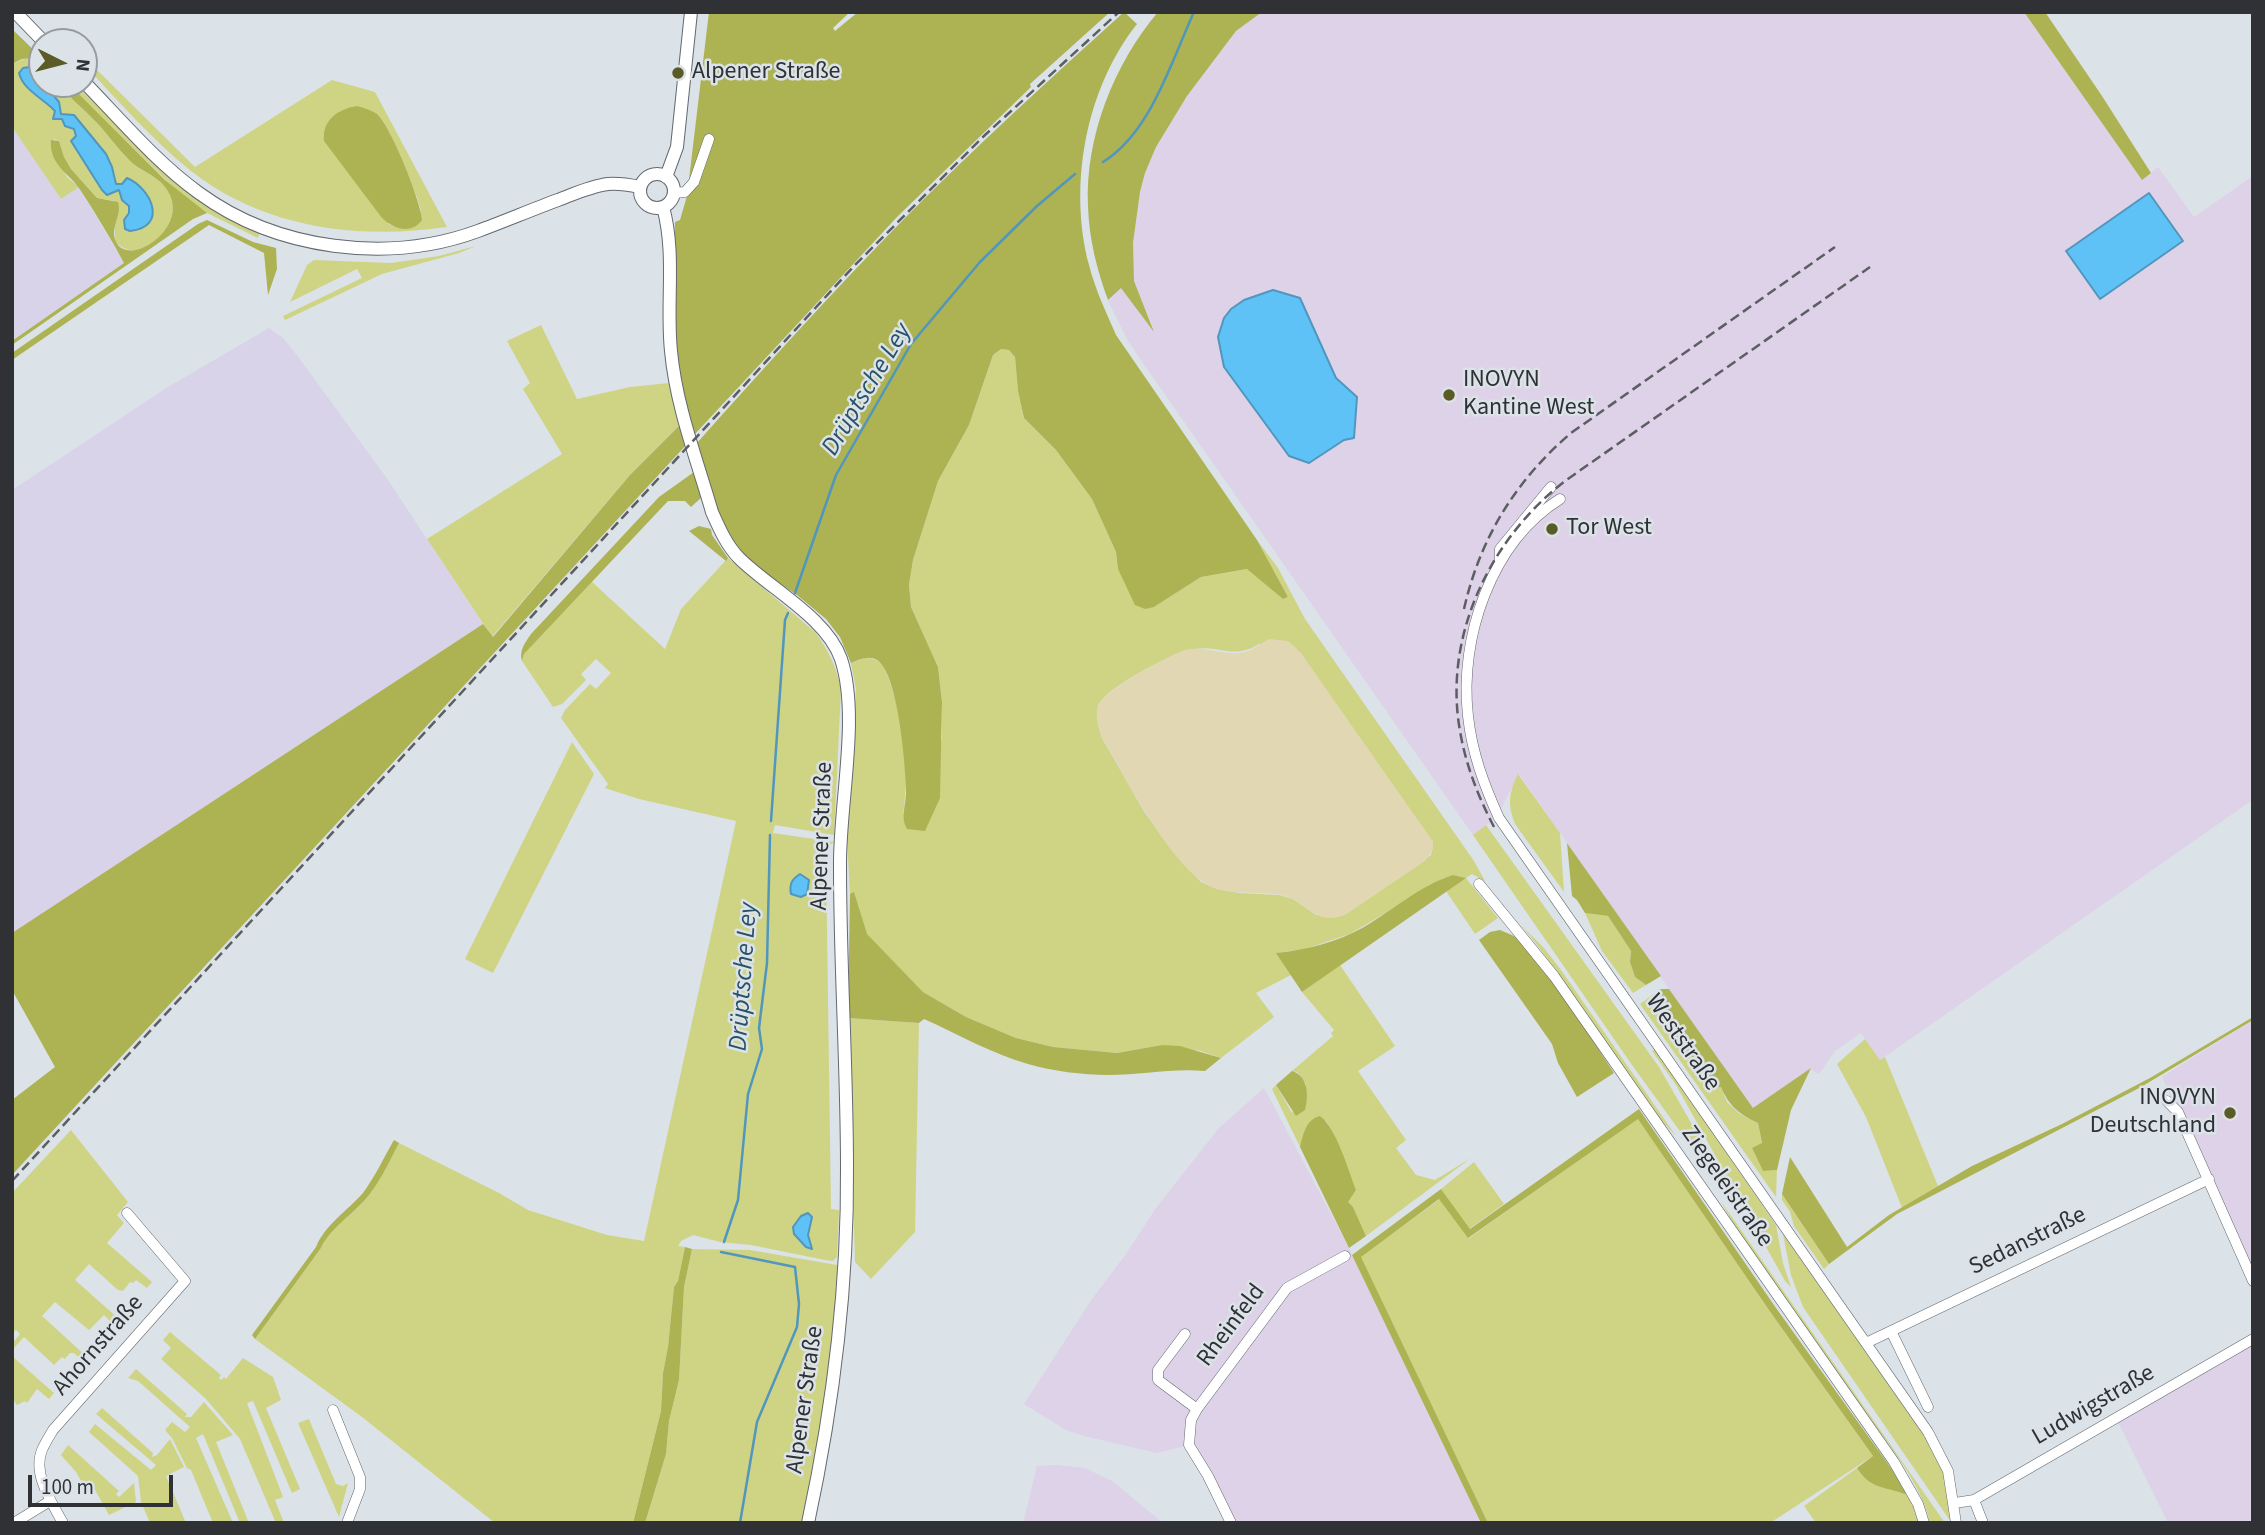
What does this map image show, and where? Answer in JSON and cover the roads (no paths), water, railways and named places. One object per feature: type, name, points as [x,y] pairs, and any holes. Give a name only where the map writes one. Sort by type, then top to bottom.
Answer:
[{"type":"street","points":[[15,12],[30,28]]},
{"type":"street","points":[[666,177],[677,148],[691,12]]},
{"type":"street","points":[[98,96],[156,155],[199,193],[256,224],[285,235],[319,243],[377,248],[437,243],[466,235],[592,187],[616,184],[640,187]]},
{"type":"street","points":[[674,193],[685,192],[694,182],[709,139]]},
{"type":"street","points":[[650,175],[666,177],[672,184],[674,193],[671,201],[663,207],[653,208],[641,198],[640,187],[650,175]]},
{"type":"street","name":"Alpener Straße","points":[[663,207],[670,236],[669,311],[673,374],[712,512],[719,529],[737,556],[807,613],[821,628],[840,656],[847,685],[848,726],[840,867],[847,1170],[835,1366],[808,1523]]},
{"type":"street","name":"Weststraße","points":[[1500,563],[1500,549],[1551,487]]},
{"type":"street","name":"Weststraße","points":[[1560,499],[1534,518],[1500,563],[1485,595],[1474,631],[1467,670],[1467,715],[1481,778],[1499,818],[1936,1445],[1948,1471],[1956,1523]]},
{"type":"street","name":"Ziegeleistraße","points":[[1479,884],[1555,976],[1886,1451],[1912,1491],[1924,1523]]},
{"type":"street","points":[[2167,1101],[2178,1112],[2253,1281]]},
{"type":"street","name":"Sedanstraße","points":[[1866,1343],[2209,1180]]},
{"type":"street","name":"Ahornstraße","points":[[63,1523],[50,1501],[40,1469],[40,1452],[53,1430],[185,1281],[127,1213]]},
{"type":"street","name":"Rheinfeld","points":[[1231,1523],[1189,1445],[1191,1420],[1287,1288],[1345,1256]]},
{"type":"street","points":[[1891,1331],[1928,1408]]},
{"type":"street","name":"Rheinfeld","points":[[1185,1334],[1158,1370],[1158,1380],[1197,1409]]},
{"type":"street","name":"Ludwigstraße","points":[[1955,1503],[1974,1500],[2253,1339]]},
{"type":"street","points":[[333,1410],[360,1477],[360,1489],[347,1523]]},
{"type":"street","points":[[1974,1500],[1983,1523]]},
{"type":"street","points":[[14,1523],[50,1501]]},
{"type":"water","points":[[28,67],[28,87],[19,73]]},
{"type":"water","points":[[39,98],[56,98],[61,114],[74,115],[106,154],[116,184],[122,184],[127,178],[136,183],[149,198],[153,215],[142,228],[130,231],[125,229],[124,220],[129,213],[129,206],[122,200],[119,190],[107,195],[102,190],[71,141],[76,136],[74,129],[65,126],[62,119],[53,119],[55,111]]},
{"type":"water","points":[[2149,193],[2183,241],[2100,299],[2066,251]]},
{"type":"water","points":[[1273,290],[1300,298],[1336,378],[1357,397],[1354,438],[1344,440],[1309,463],[1289,456],[1224,367],[1218,337],[1224,318],[1244,300]]},
{"type":"water","points":[[800,874],[809,880],[807,894],[801,897],[791,894],[790,890],[792,882]]},
{"type":"water","points":[[808,1213],[812,1217],[808,1235],[812,1249],[806,1247],[794,1234],[793,1227],[801,1216]]},
{"type":"waterway","name":"Drüptsche Ley","points":[[1103,162],[1120,149],[1147,115],[1194,12]]},
{"type":"waterway","name":"Drüptsche Ley","points":[[795,593],[836,475],[911,344],[980,262],[1037,206],[1075,174]]},
{"type":"waterway","name":"Drüptsche Ley","points":[[771,821],[785,620],[788,613]]},
{"type":"waterway","name":"Drüptsche Ley","points":[[724,1242],[738,1200],[748,1094],[762,1049],[759,1028],[767,963],[770,835]]},
{"type":"waterway","name":"Drüptsche Ley","points":[[721,1252],[795,1267],[799,1304],[797,1327],[757,1422],[740,1523]]},
{"type":"railway","points":[[12,1181],[854,266],[985,135],[1119,12]]},
{"type":"railway","points":[[1464,609],[1490,535],[1517,491],[1551,451],[1571,433],[1835,247]]},
{"type":"railway","points":[[1494,827],[1469,769],[1460,731],[1457,695],[1459,660],[1466,625],[1478,592],[1494,561],[1538,504],[1565,481],[1870,267]]},
{"type":"place","name":"Alpener Straße","points":[[678,73]]},
{"type":"place","name":"INOVYN Kantine West","points":[[1449,395]]},
{"type":"place","name":"Tor West","points":[[1552,529]]},
{"type":"place","name":"INOVYN Deutschland","points":[[2230,1113]]}]
